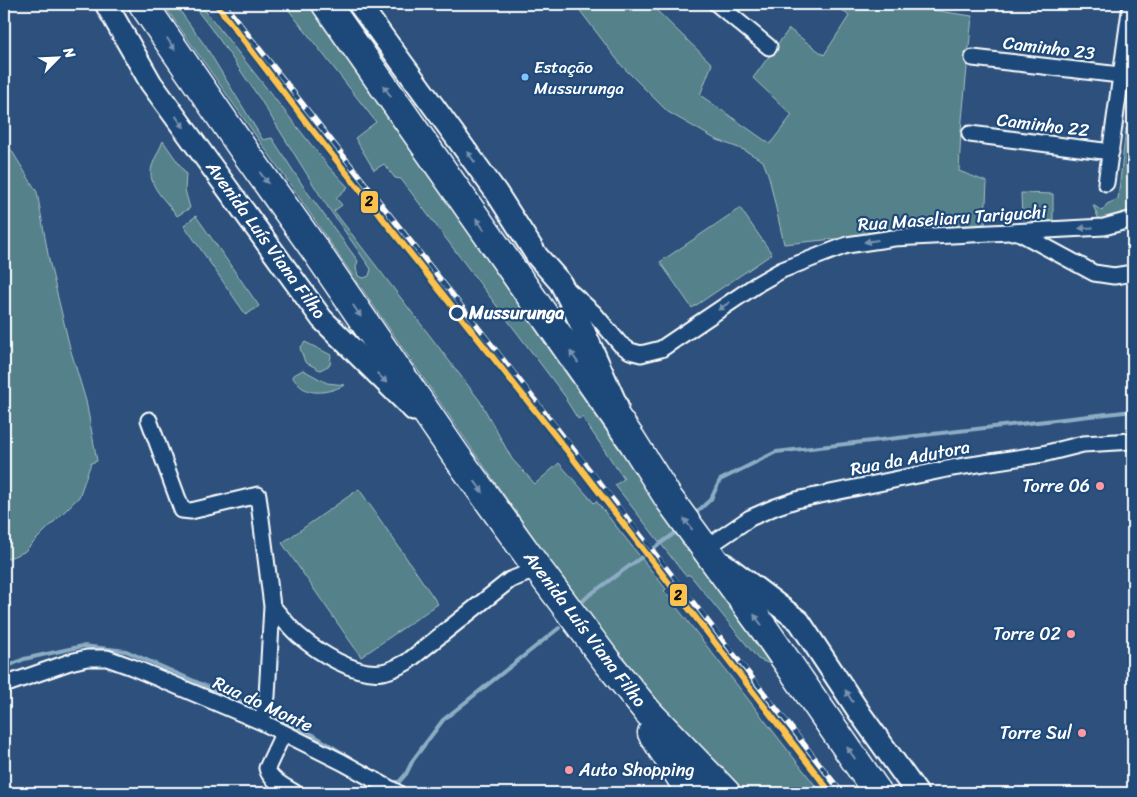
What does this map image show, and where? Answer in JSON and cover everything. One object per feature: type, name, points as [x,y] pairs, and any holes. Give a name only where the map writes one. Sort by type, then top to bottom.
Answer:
[{"type":"highway","name":"Avenida Luís Viana Filho","points":[[144,4],[455,454],[538,570],[609,664],[670,736],[726,793]]},
{"type":"highway","points":[[326,4],[631,439],[669,499],[709,552],[878,793]]},
{"type":"highway","points":[[609,664],[674,770],[691,793]]},
{"type":"main road","name":"Avenida Luís Viana Filho","points":[[106,4],[151,83],[322,319],[397,392],[455,454]]},
{"type":"main road","points":[[359,4],[496,192],[537,256],[560,282],[605,376],[631,439]]},
{"type":"main road","points":[[709,552],[799,622],[861,715],[917,793]]},
{"type":"street","points":[[717,4],[769,47]]},
{"type":"street","points":[[1106,183],[1124,80],[1131,4]]},
{"type":"street","name":"Caminho 23","points":[[973,58],[1124,80]]},
{"type":"street","name":"Caminho 22","points":[[970,134],[1110,152]]},
{"type":"street","name":"Rua Maseliaru Tariguchi","points":[[560,282],[580,298],[620,344],[630,351],[641,354],[661,349],[759,283],[782,270],[847,245],[894,238],[1104,227],[1133,219]]},
{"type":"street","points":[[1019,232],[1094,273],[1114,276],[1133,273]]},
{"type":"street","points":[[150,420],[182,510],[191,511],[258,495],[272,606],[264,712]]},
{"type":"street","name":"Rua da Adutora","points":[[709,552],[750,518],[796,500],[952,468],[1044,454],[1083,444],[1133,440]]},
{"type":"street","points":[[272,606],[298,635],[319,650],[343,664],[367,672],[381,672],[396,668],[407,662],[510,580],[538,570]]},
{"type":"street","name":"Rua do Monte","points":[[4,686],[70,662],[87,658],[107,658],[264,712],[283,734],[342,762],[398,793]]},
{"type":"street","points":[[283,734],[266,768],[272,777],[295,793]]},
{"type":"green space","points":[[163,4],[175,4],[206,47],[263,140],[272,138],[305,189],[358,261],[356,267],[358,276],[364,278],[369,276],[371,269],[323,200],[260,99],[219,39],[192,4],[200,4],[328,166],[348,187],[336,198],[342,205],[334,211],[480,401],[512,459],[535,484],[559,463],[594,503],[596,501],[666,589],[664,591],[821,793],[745,793],[673,721],[614,652]]},
{"type":"green space","points":[[284,4],[309,4],[314,9],[562,368],[770,664],[758,659],[690,575],[685,575],[615,485],[624,479],[582,417],[578,419],[567,399],[401,179],[395,178],[384,164],[374,170],[355,138],[376,122]]},
{"type":"green space","points":[[575,4],[650,4],[712,64],[700,95],[770,144],[792,115],[753,78],[789,29],[824,55],[849,16],[835,4],[932,4],[932,10],[972,16],[959,171],[987,182],[985,224],[784,244],[769,177],[763,161],[744,150],[715,139],[668,112],[622,66]]},
{"type":"green space","points":[[1126,128],[1133,129],[1133,214],[1097,225],[1099,220],[1093,205],[1102,211],[1107,204],[1118,199]]},
{"type":"green space","points":[[4,138],[37,192],[49,260],[70,348],[86,401],[97,461],[91,463],[79,497],[24,552],[4,560]]},
{"type":"green space","points":[[163,141],[186,174],[185,190],[190,208],[177,216],[158,193],[152,180],[152,166]]},
{"type":"green space","points":[[1021,193],[1053,194],[1053,223],[1022,219]]},
{"type":"green space","points":[[740,208],[772,254],[692,308],[660,262]]},
{"type":"green space","points":[[196,216],[259,306],[246,315],[184,225]]},
{"type":"green space","points":[[305,342],[331,355],[330,365],[320,370],[305,362],[300,348]]},
{"type":"green space","points":[[303,370],[327,383],[345,385],[323,392],[309,391],[297,383],[292,376]]},
{"type":"green space","points":[[359,489],[438,604],[361,657],[282,543]]},
{"type":"waterway","points":[[698,511],[711,499],[720,480],[776,452],[1133,411]]},
{"type":"waterway","points":[[581,603],[675,533]]},
{"type":"waterway","points":[[390,782],[399,782],[406,774],[413,760],[443,720],[559,628]]},
{"type":"waterway","points":[[4,668],[24,659],[83,646],[126,651],[260,710]]},
{"type":"waterway","points":[[266,713],[308,732],[352,759]]},
{"type":"railway","points":[[224,4],[842,793]]},
{"type":"transit line","name":"2","points":[[216,4],[310,127],[568,452],[831,793]]},
{"type":"place","name":"Estação Mussurunga","points":[[525,77]]},
{"type":"place","name":"Mussurunga","points":[[457,313]]},
{"type":"place","name":"Torre 06","points":[[1100,486]]},
{"type":"place","name":"Torre 02","points":[[1071,634]]},
{"type":"place","name":"Torre Sul","points":[[1082,733]]},
{"type":"place","name":"Auto Shopping","points":[[569,770]]}]
